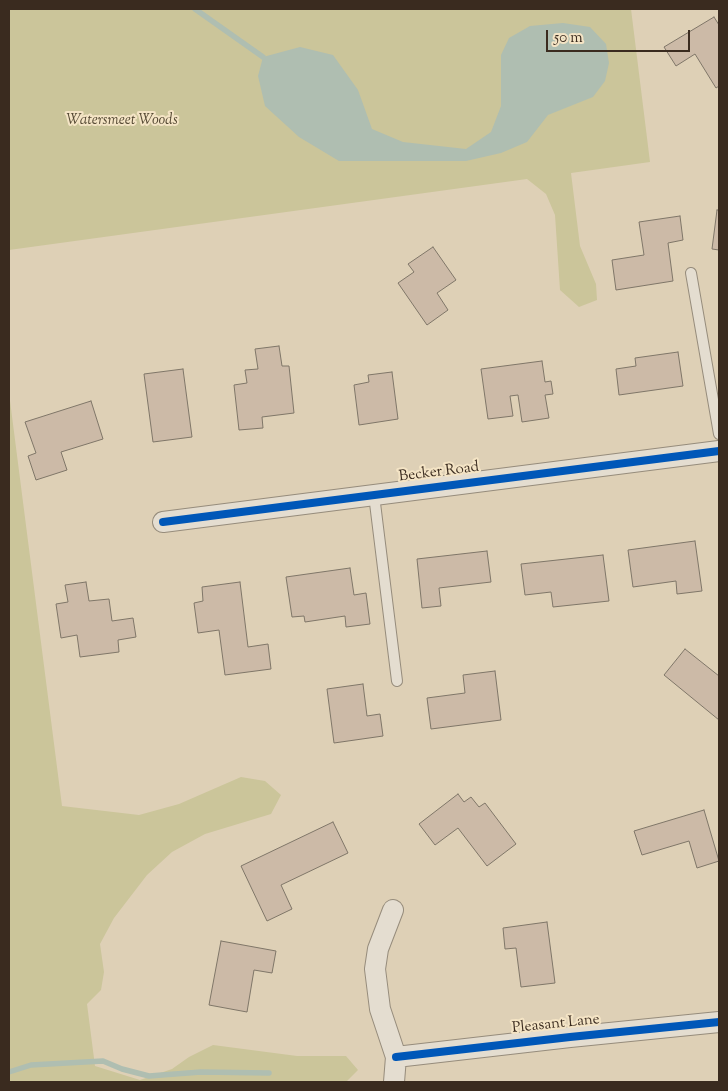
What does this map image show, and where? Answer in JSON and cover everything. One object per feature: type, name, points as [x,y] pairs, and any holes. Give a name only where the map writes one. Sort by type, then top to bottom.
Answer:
[{"type":"street","name":"Becker Road","points":[[163,522],[719,451]]},
{"type":"street","points":[[393,910],[378,949],[376,969],[380,1010],[396,1058],[394,1082]]},
{"type":"street","name":"Pleasant Lane","points":[[396,1058],[579,1036],[719,1022]]},
{"type":"lane","points":[[691,273],[719,434]]},
{"type":"lane","points":[[374,495],[397,680]]},
{"type":"green space","name":"Watersmeet Woods","points":[[9,9],[631,9],[650,162],[571,173],[580,246],[596,284],[597,300],[579,307],[560,290],[555,215],[546,194],[527,179],[9,250]]},
{"type":"green space","points":[[9,393],[62,806],[139,815],[179,804],[241,777],[265,781],[281,795],[271,814],[205,834],[172,852],[147,875],[114,918],[100,944],[104,972],[101,990],[87,1004],[95,1066],[140,1080],[172,1069],[189,1057],[213,1045],[297,1056],[346,1056],[358,1070],[346,1082],[9,1082]]},
{"type":"shaded area","points":[[563,23],[590,27],[606,44],[609,63],[605,81],[593,97],[548,115],[527,142],[501,153],[466,161],[339,161],[299,137],[265,106],[258,76],[263,57],[300,47],[333,55],[358,90],[372,129],[403,142],[466,149],[491,132],[501,106],[501,55],[509,38],[530,26]]},
{"type":"building","points":[[714,17],[719,25],[719,86],[716,88],[695,54],[676,66],[664,47]]},
{"type":"building","points":[[717,210],[719,210],[719,250],[712,249]]},
{"type":"building","points":[[680,216],[683,240],[668,243],[673,281],[616,290],[612,260],[644,255],[639,222]]},
{"type":"building","points":[[433,247],[456,280],[437,293],[448,310],[427,325],[398,283],[414,272],[408,264]]},
{"type":"building","points":[[279,346],[282,366],[289,366],[294,413],[262,417],[263,428],[239,430],[234,385],[247,383],[245,370],[258,369],[255,349]]},
{"type":"building","points":[[678,352],[683,386],[619,395],[616,369],[636,366],[635,358]]},
{"type":"building","points":[[542,361],[545,382],[551,381],[553,394],[545,395],[549,418],[522,422],[518,395],[510,396],[513,416],[488,419],[481,369]]},
{"type":"building","points":[[183,369],[192,437],[153,442],[144,374]]},
{"type":"building","points":[[392,372],[398,419],[359,425],[354,385],[369,382],[368,375]]},
{"type":"building","points":[[91,401],[103,439],[61,452],[67,470],[36,480],[28,456],[36,453],[25,422]]},
{"type":"building","points":[[695,541],[702,591],[677,594],[676,581],[633,587],[628,550]]},
{"type":"building","points":[[487,551],[491,582],[439,588],[441,606],[422,608],[417,559]]},
{"type":"building","points":[[603,555],[609,601],[553,607],[551,592],[525,595],[521,564]]},
{"type":"building","points":[[350,568],[354,595],[366,593],[370,624],[346,627],[345,616],[305,622],[304,616],[292,617],[286,577]]},
{"type":"building","points":[[86,582],[89,601],[109,599],[112,621],[133,618],[136,637],[118,640],[119,652],[80,657],[77,635],[61,638],[56,604],[68,602],[65,585]]},
{"type":"building","points":[[240,582],[248,647],[268,644],[271,669],[225,675],[219,630],[198,633],[194,603],[203,601],[202,587]]},
{"type":"building","points":[[685,649],[719,676],[719,720],[664,675]]},
{"type":"building","points":[[495,671],[501,720],[431,729],[427,698],[465,693],[463,675]]},
{"type":"building","points":[[363,684],[367,716],[380,714],[383,736],[334,743],[327,689]]},
{"type":"building","points":[[458,794],[464,802],[471,797],[479,807],[485,803],[516,844],[487,866],[458,828],[435,845],[419,824]]},
{"type":"building","points":[[704,810],[719,861],[697,868],[689,841],[642,855],[634,831]]},
{"type":"building","points":[[333,822],[348,853],[281,885],[292,909],[267,921],[241,866]]},
{"type":"building","points":[[547,922],[555,983],[521,987],[516,948],[505,949],[503,928]]},
{"type":"building","points":[[221,941],[276,951],[272,973],[254,970],[247,1012],[209,1005]]},
{"type":"waterway","points":[[195,9],[263,57]]},
{"type":"waterway","points":[[9,1072],[31,1065],[103,1061],[122,1069],[149,1076],[201,1072],[269,1073]]},
{"type":"cycle path","points":[[163,522],[719,451]]},
{"type":"cycle path","points":[[396,1057],[719,1022]]}]
